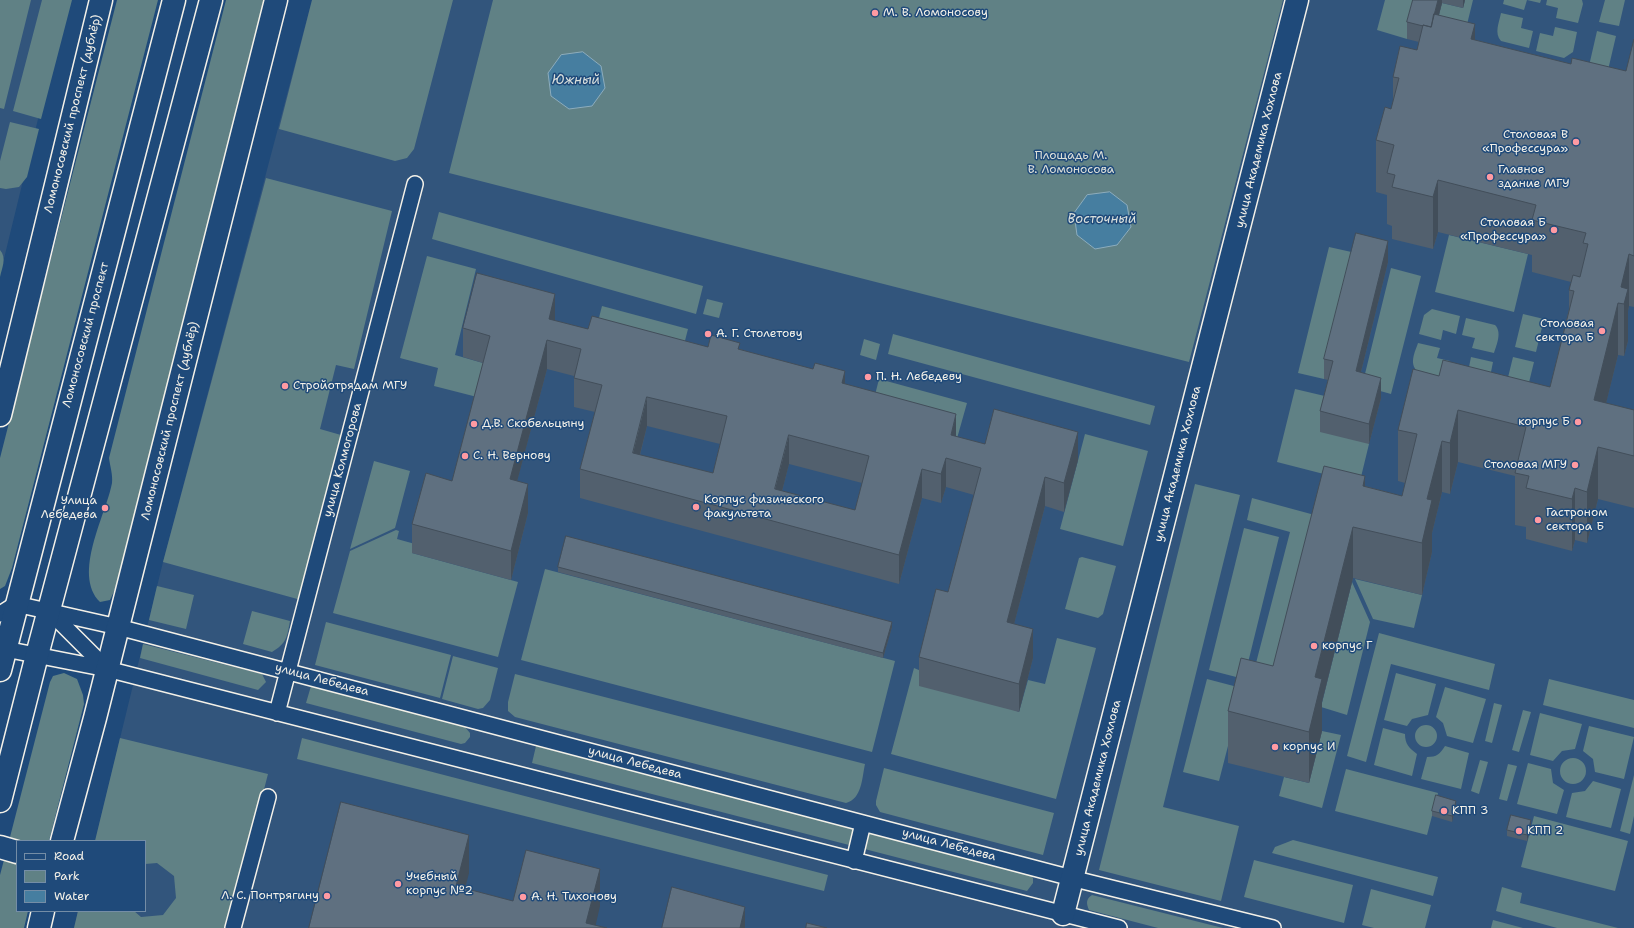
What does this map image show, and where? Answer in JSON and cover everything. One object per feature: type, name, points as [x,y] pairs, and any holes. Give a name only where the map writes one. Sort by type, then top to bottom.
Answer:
[{"type":"street","name":"Ломоносовский проспект (дублёр)","points":[[0,415],[101,0]]},
{"type":"street","name":"Ломоносовский проспект","points":[[0,670],[8,609],[174,0]]},
{"type":"street","points":[[0,801],[37,655],[211,0]]},
{"type":"street","name":"Ломоносовский проспект (дублёр)","points":[[62,840],[118,627],[276,0]]},
{"type":"street","name":"улица Академика Хохлова","points":[[1062,921],[1297,0]]},
{"type":"street","name":"улица Колмогорова","points":[[277,713],[415,184]]},
{"type":"street","name":"улица Лебедева","points":[[8,609],[49,611],[118,627],[1072,878],[1273,928]]},
{"type":"street","points":[[49,611],[107,669]]},
{"type":"street","points":[[2,647],[107,669],[854,861],[1062,921],[1119,928]]},
{"type":"street","points":[[233,928],[268,798]]},
{"type":"street","points":[[854,861],[863,822]]},
{"type":"street","points":[[0,847],[16,852]]},
{"type":"street","points":[[39,928],[44,912]]},
{"type":"shaded area","points":[[0,0],[67,0],[0,275]]},
{"type":"shaded area","points":[[312,0],[1634,0],[1634,928],[74,928],[78,912],[146,912],[146,840],[95,840],[163,562]]},
{"type":"green space","points":[[0,0],[31,0],[4,109],[0,108]]},
{"type":"green space","points":[[42,0],[72,0],[41,119],[13,111]]},
{"type":"green space","points":[[117,0],[158,0],[12,568],[5,586],[0,589],[0,458]]},
{"type":"green space","points":[[226,0],[269,0],[117,585],[110,600],[100,602],[92,590],[89,576],[90,560],[93,544],[112,483],[109,458]]},
{"type":"green space","points":[[312,0],[453,0],[414,149],[407,158],[395,161],[279,129]]},
{"type":"green space","name":"Площадь М. В. Ломоносова","points":[[493,0],[1283,0],[1189,362],[449,173]]},
{"type":"green space","points":[[1385,0],[1417,0],[1407,39],[1377,30]]},
{"type":"green space","points":[[1465,0],[1473,0],[1460,53],[1431,45],[1442,3],[1463,8]]},
{"type":"green space","points":[[1504,0],[1527,0],[1524,10],[1503,4]]},
{"type":"green space","points":[[1527,0],[1541,0],[1540,3]]},
{"type":"green space","points":[[1547,0],[1582,0],[1583,4],[1578,23],[1556,18],[1558,8],[1546,5]]},
{"type":"green space","points":[[1605,0],[1625,0],[1619,26],[1599,22]]},
{"type":"green space","points":[[1501,13],[1523,18],[1521,28],[1533,31],[1529,48],[1501,41],[1497,31]]},
{"type":"green space","points":[[1555,27],[1577,32],[1573,52],[1564,58],[1536,51],[1540,33],[1553,36]]},
{"type":"green space","points":[[1597,31],[1616,36],[1605,83],[1586,79]]},
{"type":"green space","points":[[10,122],[39,129],[27,177],[19,187],[6,189],[0,188],[0,161]]},
{"type":"green space","points":[[266,178],[392,211],[354,369],[336,365],[320,429],[341,435],[301,600],[163,562]]},
{"type":"green space","points":[[439,212],[703,286],[696,314],[432,239]]},
{"type":"green space","points":[[1449,235],[1528,254],[1514,312],[1435,292]]},
{"type":"green space","points":[[1329,247],[1356,253],[1324,379],[1298,373]]},
{"type":"green space","points":[[0,250],[4,260],[0,277]]},
{"type":"green space","points":[[427,256],[476,269],[455,355],[490,365],[481,398],[434,386],[438,368],[400,358]]},
{"type":"green space","points":[[1391,268],[1421,276],[1391,394],[1362,386]]},
{"type":"green space","points":[[707,299],[723,303],[719,318],[703,314]]},
{"type":"green space","points":[[602,306],[688,329],[678,368],[592,345]]},
{"type":"green space","points":[[1432,309],[1460,316],[1456,334],[1443,330],[1441,340],[1419,334],[1424,315]]},
{"type":"green space","points":[[1523,314],[1544,319],[1536,352],[1515,347]]},
{"type":"green space","points":[[1466,318],[1495,325],[1499,335],[1494,353],[1472,348],[1475,338],[1462,335]]},
{"type":"green space","points":[[893,334],[1155,406],[1150,425],[888,354]]},
{"type":"green space","points":[[864,339],[880,344],[876,360],[860,355]]},
{"type":"green space","points":[[1418,343],[1440,348],[1437,358],[1450,361],[1445,379],[1417,371],[1413,365],[1413,357]]},
{"type":"green space","points":[[1471,357],[1493,362],[1489,382],[1452,381],[1457,364],[1469,367]]},
{"type":"green space","points":[[1513,357],[1534,362],[1523,407],[1502,402]]},
{"type":"green space","points":[[879,379],[967,403],[956,442],[869,419]]},
{"type":"green space","points":[[1295,389],[1329,397],[1369,444],[1361,477],[1351,481],[1277,462]]},
{"type":"green space","points":[[1085,434],[1148,451],[1123,546],[1060,529]]},
{"type":"green space","points":[[374,461],[410,471],[395,528],[350,549]]},
{"type":"green space","points":[[1195,484],[1240,495],[1163,807],[1239,826],[1221,901],[1099,870]]},
{"type":"green space","points":[[1252,498],[1322,517],[1276,697],[1238,707],[1219,781],[1183,772],[1207,679],[1249,690],[1290,532],[1247,520]]},
{"type":"green space","points":[[1244,528],[1279,537],[1244,679],[1209,670]]},
{"type":"green space","points":[[396,530],[399,531],[397,539],[415,544],[412,553],[518,582],[498,657],[333,613],[350,551]]},
{"type":"green space","points":[[1082,557],[1116,566],[1103,614],[1098,618],[1065,609],[1079,558]]},
{"type":"green space","points":[[545,569],[895,661],[872,752],[521,660]]},
{"type":"green space","points":[[1355,579],[1422,595],[1414,628],[1373,619]]},
{"type":"green space","points":[[1352,582],[1370,622],[1347,715],[1321,707]]},
{"type":"green space","points":[[157,586],[194,595],[186,629],[149,620]]},
{"type":"green space","points":[[252,611],[290,621],[286,639],[281,646],[272,652],[243,644]]},
{"type":"green space","points":[[326,622],[451,655],[440,698],[315,665]]},
{"type":"green space","points":[[1379,633],[1495,664],[1489,690],[1391,664],[1366,762],[1347,756]]},
{"type":"green space","points":[[1057,638],[1096,648],[1056,799],[891,754],[914,668],[1019,712],[1028,680],[1045,684]]},
{"type":"green space","points":[[143,644],[262,674],[266,682],[258,690],[140,658]]},
{"type":"green space","points":[[453,656],[498,668],[490,700],[483,708],[478,709],[442,699]]},
{"type":"green space","points":[[64,673],[77,679],[83,695],[84,704],[49,840],[16,840],[10,837],[50,682],[53,676]]},
{"type":"green space","points":[[1396,673],[1436,684],[1428,715],[1412,719],[1407,726],[1384,720]]},
{"type":"green space","points":[[515,674],[865,764],[862,781],[858,793],[851,801],[846,803],[515,717],[508,711],[508,702]]},
{"type":"green space","points":[[1549,679],[1634,700],[1634,728],[1543,705]]},
{"type":"green space","points":[[311,686],[465,727],[470,733],[470,737],[465,743],[461,744],[306,703]]},
{"type":"green space","points":[[1445,687],[1486,699],[1473,743],[1447,736],[1443,723],[1436,717]]},
{"type":"green space","points":[[1494,703],[1502,705],[1492,743],[1485,741]]},
{"type":"green space","points":[[1523,710],[1531,712],[1519,752],[1512,750]]},
{"type":"green space","points":[[1540,713],[1582,724],[1575,749],[1562,751],[1553,761],[1530,755]]},
{"type":"green space","points":[[1426,725],[1430,726],[1436,732],[1436,740],[1430,746],[1426,747],[1422,746],[1416,740],[1415,736],[1416,732],[1422,726]]},
{"type":"green space","points":[[1589,726],[1634,737],[1624,779],[1595,772],[1593,759],[1583,751]]},
{"type":"green space","points":[[1383,728],[1405,734],[1408,746],[1417,754],[1412,776],[1374,765]]},
{"type":"green space","points":[[1322,731],[1341,735],[1322,808],[1279,796],[1284,777],[1309,783]]},
{"type":"green space","points":[[120,738],[268,774],[228,928],[74,928],[78,912],[135,912],[141,917],[163,915],[176,898],[174,876],[157,863],[146,864],[146,840],[95,840]]},
{"type":"green space","points":[[302,738],[828,875],[824,891],[297,759]]},
{"type":"green space","points":[[536,746],[1029,873],[1033,878],[1033,883],[1027,891],[532,763]]},
{"type":"green space","points":[[1445,746],[1469,753],[1461,789],[1421,779],[1427,757],[1438,754]]},
{"type":"green space","points":[[1573,758],[1582,762],[1586,771],[1582,780],[1573,784],[1564,780],[1560,771],[1564,762]]},
{"type":"green space","points":[[1480,760],[1488,762],[1479,794],[1471,791]]},
{"type":"green space","points":[[1528,763],[1551,769],[1553,783],[1564,790],[1557,814],[1517,804]]},
{"type":"green space","points":[[1508,764],[1517,766],[1507,801],[1499,799]]},
{"type":"green space","points":[[884,768],[1054,813],[1043,855],[880,812],[876,805],[876,801]]},
{"type":"green space","points":[[1346,769],[1438,793],[1427,835],[1335,811]]},
{"type":"green space","points":[[1634,775],[1634,816],[1630,834],[1620,831]]},
{"type":"green space","points":[[1593,781],[1621,789],[1611,828],[1566,817],[1572,793],[1585,791]]},
{"type":"green space","points":[[1534,816],[1628,841],[1615,891],[1521,867]]},
{"type":"green space","points":[[1293,840],[1438,877],[1433,896],[1272,853],[1275,847]]},
{"type":"green space","points":[[5,856],[16,862],[16,912],[28,912],[24,928],[0,928],[0,875]]},
{"type":"green space","points":[[1254,860],[1353,885],[1344,923],[1244,897]]},
{"type":"green space","points":[[1502,887],[1522,893],[1520,903],[1618,928],[1557,928],[1496,911]]},
{"type":"green space","points":[[1371,889],[1431,905],[1425,928],[1374,928],[1362,925]]},
{"type":"green space","points":[[1092,895],[1223,928],[1158,928],[1089,910],[1087,901]]},
{"type":"green space","points":[[1493,920],[1523,928],[1491,928]]},
{"type":"water","name":"Южный","points":[[583,52],[601,66],[605,88],[592,106],[569,109],[551,96],[548,73],[561,55]]},
{"type":"water","name":"Восточный","points":[[1110,192],[1127,205],[1131,227],[1117,245],[1095,249],[1077,235],[1074,213],[1087,195]]},
{"type":"building","points":[[1413,0],[1438,0],[1431,27],[1407,22]]},
{"type":"building","points":[[1434,14],[1475,24],[1471,39],[1571,64],[1572,58],[1626,71],[1634,39],[1634,256],[1629,254],[1621,287],[1628,289],[1624,304],[1618,303],[1594,400],[1634,410],[1634,456],[1598,447],[1587,492],[1575,488],[1572,499],[1526,488],[1529,476],[1515,473],[1526,427],[1458,410],[1450,443],[1442,441],[1427,499],[1432,500],[1422,543],[1353,527],[1315,677],[1322,679],[1309,732],[1228,711],[1241,658],[1273,666],[1324,466],[1365,476],[1363,486],[1402,496],[1417,434],[1398,430],[1413,369],[1439,376],[1443,360],[1550,387],[1574,291],[1569,290],[1573,275],[1580,277],[1588,244],[1583,243],[1586,233],[1532,220],[1536,205],[1438,180],[1433,197],[1392,187],[1395,175],[1387,173],[1394,145],[1376,140],[1385,107],[1391,109],[1399,78],[1393,77],[1400,46],[1417,50],[1423,25],[1431,27]]},
{"type":"building","points":[[1356,233],[1388,241],[1356,371],[1381,378],[1369,424],[1320,411],[1333,361],[1324,359]]},
{"type":"building","name":"Корпус физического факультета","points":[[477,273],[555,294],[549,319],[588,329],[592,316],[708,347],[711,335],[740,343],[738,349],[813,369],[815,363],[845,371],[842,383],[956,414],[951,435],[985,444],[994,409],[1078,432],[1064,483],[1045,477],[1007,622],[1033,629],[1019,684],[919,657],[936,589],[948,592],[981,468],[946,458],[941,474],[922,469],[899,555],[580,469],[602,385],[574,378],[581,349],[547,340],[510,479],[528,484],[511,551],[412,524],[426,473],[452,481],[490,336],[463,328]],"holes":[[[647,397],[727,416],[713,473],[633,453]],[[789,435],[869,456],[855,510],[775,489]]]},
{"type":"building","points":[[566,536],[892,622],[883,653],[558,567]]},
{"type":"building","name":"КПП 3","points":[[1436,795],[1456,801],[1452,816],[1432,811]]},
{"type":"building","points":[[341,802],[469,835],[456,886],[513,901],[526,850],[600,869],[586,923],[607,928],[309,928]]},
{"type":"building","points":[[1511,815],[1531,820],[1527,835],[1507,830]]},
{"type":"building","points":[[672,887],[745,907],[740,928],[662,928]]},
{"type":"building","points":[[807,923],[827,928],[806,928]]},
{"type":"place","name":"М. В. Ломоносову","points":[[875,13]]},
{"type":"place","name":"Столовая В «Профессура»","points":[[1576,142]]},
{"type":"place","name":"Главное здание МГУ","points":[[1490,177]]},
{"type":"place","name":"Столовая Б «Профессура»","points":[[1554,230]]},
{"type":"place","name":"Столовая сектора Б","points":[[1602,331]]},
{"type":"place","name":"А. Г. Столетову","points":[[708,334]]},
{"type":"place","name":"П. Н. Лебедеву","points":[[868,377]]},
{"type":"place","name":"Стройотрядам МГУ","points":[[285,386]]},
{"type":"place","name":"корпус Б","points":[[1578,422]]},
{"type":"place","name":"Д.В. Скобельцыну","points":[[474,424]]},
{"type":"place","name":"С. Н. Вернову","points":[[465,456]]},
{"type":"place","name":"Столовая МГУ","points":[[1575,465]]},
{"type":"place","name":"Корпус физического факультета","points":[[696,507]]},
{"type":"place","name":"Улица Лебедева","points":[[105,508]]},
{"type":"place","name":"Гастроном сектора Б","points":[[1538,520]]},
{"type":"place","name":"корпус Г","points":[[1314,646]]},
{"type":"place","name":"корпус И","points":[[1275,747]]},
{"type":"place","name":"КПП 3","points":[[1444,811]]},
{"type":"place","name":"КПП 2","points":[[1519,831]]},
{"type":"place","name":"Учебный корпус №2","points":[[398,884]]},
{"type":"place","name":"Л. С. Понтрягину","points":[[327,896]]},
{"type":"place","name":"А. Н. Тихонову","points":[[523,897]]}]
